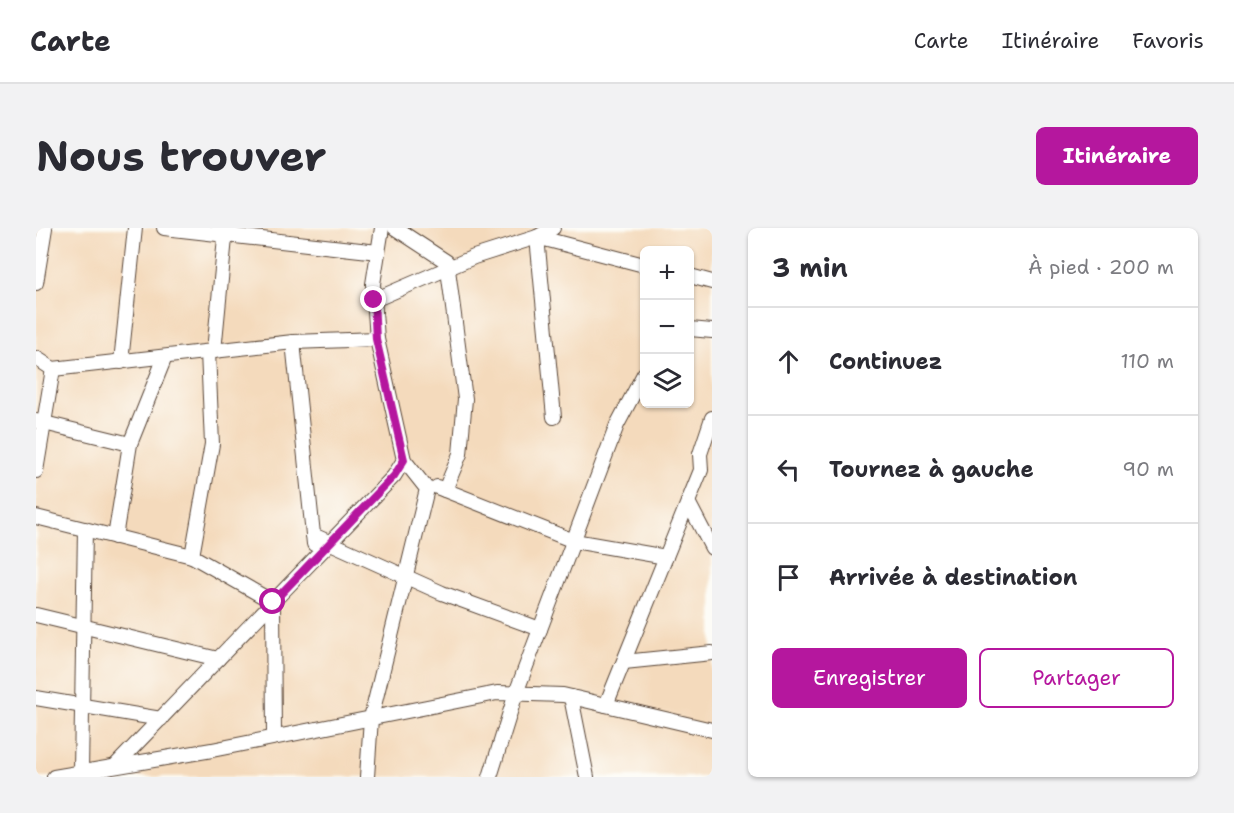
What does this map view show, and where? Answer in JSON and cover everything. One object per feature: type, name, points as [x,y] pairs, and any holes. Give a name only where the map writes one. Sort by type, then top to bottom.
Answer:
[{"type":"street","points":[[36,283],[45,228]]},
{"type":"street","points":[[121,362],[135,228]]},
{"type":"street","points":[[164,228],[226,231],[378,252]]},
{"type":"street","points":[[382,228],[373,284],[376,339],[404,460],[427,489]]},
{"type":"street","points":[[395,228],[447,262],[465,399],[460,454],[445,490]]},
{"type":"street","points":[[374,300],[474,257],[537,237],[553,228]]},
{"type":"street","points":[[192,556],[212,444],[211,352],[226,231]]},
{"type":"street","points":[[537,237],[640,264]]},
{"type":"street","points":[[537,237],[554,417]]},
{"type":"street","points":[[694,277],[712,282]]},
{"type":"street","points":[[694,329],[712,331]]},
{"type":"street","points":[[36,358],[53,369],[294,342],[376,339]]},
{"type":"street","points":[[294,342],[315,558]]},
{"type":"street","points":[[115,537],[130,444],[165,357]]},
{"type":"street","points":[[36,471],[40,422],[53,369]]},
{"type":"street","points":[[490,777],[516,693],[617,425],[640,383]]},
{"type":"street","points":[[606,705],[701,470],[706,466],[700,454],[712,418]]},
{"type":"street","points":[[40,422],[130,444]]},
{"type":"street","points":[[115,766],[394,476],[404,460]]},
{"type":"street","points":[[427,489],[435,486],[574,541],[666,557]]},
{"type":"street","points":[[367,777],[371,718],[427,489]]},
{"type":"street","points":[[688,502],[712,548]]},
{"type":"street","points":[[36,517],[192,556],[273,602]]},
{"type":"street","points":[[85,529],[82,706],[86,773]]},
{"type":"street","points":[[313,535],[442,593],[540,629]]},
{"type":"street","points":[[273,602],[274,737]]},
{"type":"street","points":[[36,615],[218,659]]},
{"type":"street","points":[[624,662],[712,653]]},
{"type":"street","points":[[54,777],[86,773],[497,693],[571,697],[712,730]]},
{"type":"street","points":[[571,697],[587,777]]},
{"type":"street","points":[[36,698],[161,718]]},
{"type":"route","points":[[273,602],[394,476],[404,460],[376,339],[374,300]]}]
